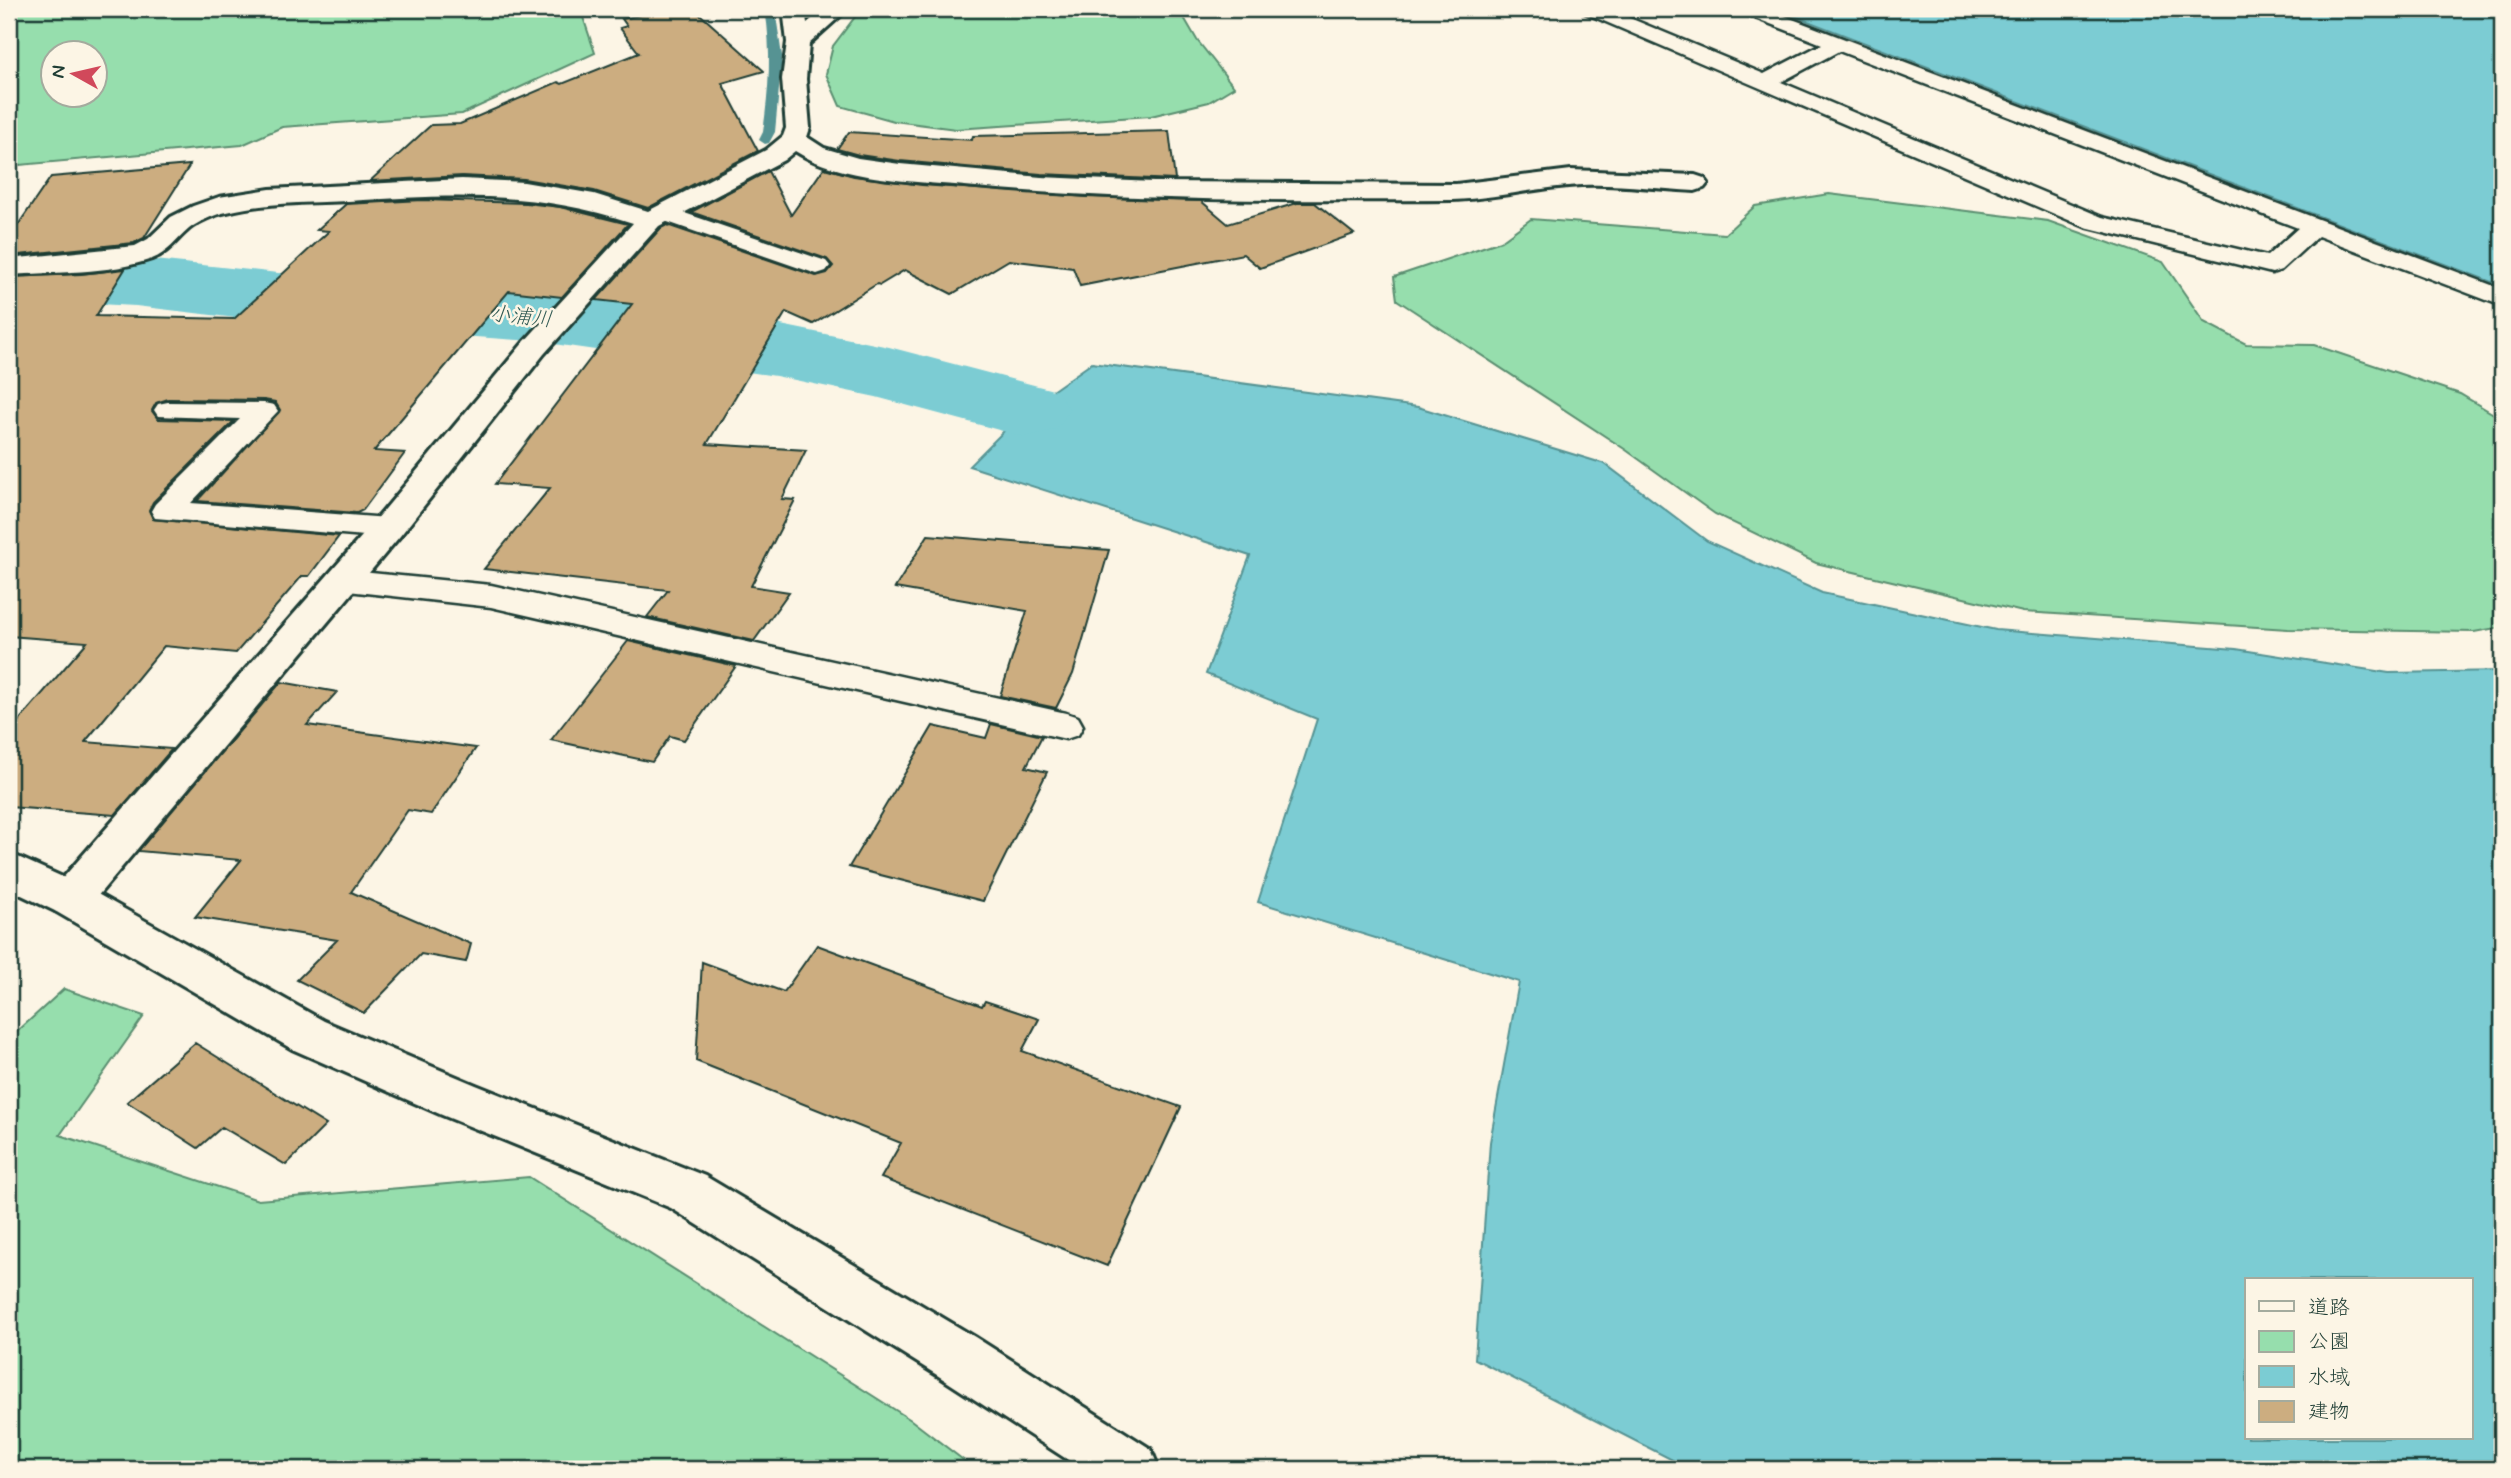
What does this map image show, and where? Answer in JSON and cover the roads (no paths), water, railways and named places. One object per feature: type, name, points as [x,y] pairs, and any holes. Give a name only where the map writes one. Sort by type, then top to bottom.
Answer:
[{"type":"street","points":[[70,899],[388,527],[576,300],[657,217],[775,155],[794,139],[799,128],[794,79],[798,43],[794,9]]},
{"type":"street","points":[[798,43],[837,9]]},
{"type":"street","points":[[794,139],[815,153],[855,165],[900,172],[1142,190],[1456,192],[1571,178],[1695,183]]},
{"type":"street","points":[[9,267],[109,260],[144,253],[158,245],[180,223],[202,212],[219,205],[270,197],[474,187],[524,190],[594,202],[657,217]]},
{"type":"street","points":[[9,870],[70,899],[308,1035],[459,1100],[688,1192],[956,1356],[1131,1469]]},
{"type":"lane","points":[[1592,9],[2094,222],[2272,265],[2314,226]]},
{"type":"lane","points":[[1749,9],[2502,298]]},
{"type":"lane","points":[[1763,83],[1838,44]]},
{"type":"lane","points":[[657,217],[817,266]]},
{"type":"lane","points":[[168,410],[264,411],[166,511],[388,527]]},
{"type":"lane","points":[[341,581],[491,596],[1066,726]]},
{"type":"water","points":[[1776,9],[2502,9],[2502,286]]},
{"type":"water","points":[[1092,363],[1418,407],[1605,464],[1707,541],[1822,593],[1996,630],[2236,649],[2389,673],[2502,671],[2502,1469],[1690,1469],[1475,1359],[1490,1142],[1519,982],[1258,902],[1317,719],[1206,674],[1250,556],[969,466],[1025,410]]},
{"type":"waterway","points":[[765,140],[769,132],[776,70],[770,9]]},
{"type":"waterway","name":"小浦川","points":[[9,286],[79,279],[136,282],[278,298],[533,316],[776,350],[889,373],[1025,410]]}]
